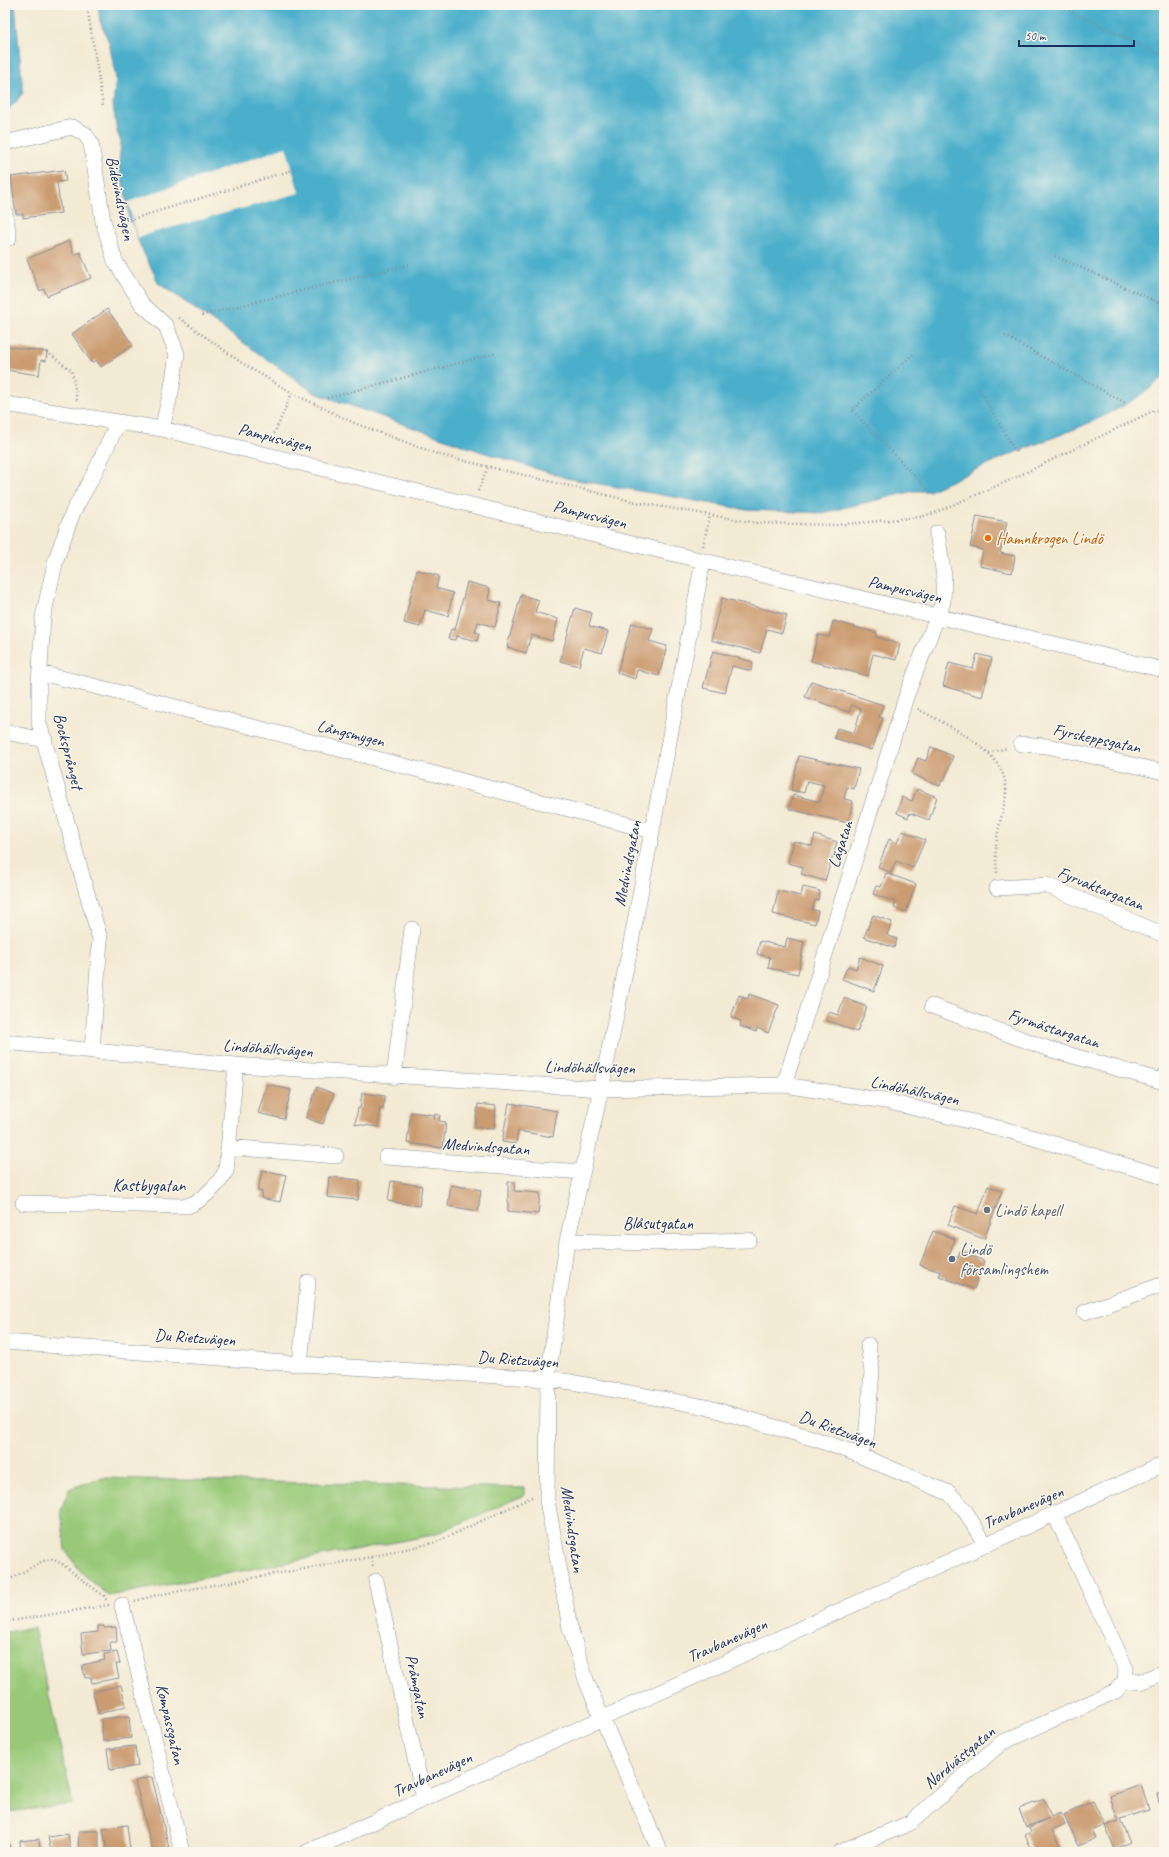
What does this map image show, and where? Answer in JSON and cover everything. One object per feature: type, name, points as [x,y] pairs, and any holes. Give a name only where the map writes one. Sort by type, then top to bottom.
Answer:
[{"type":"street","name":"Bidevindsvägen","points":[[5,143],[72,127],[85,134],[91,143],[103,221],[116,261],[142,304],[166,326],[177,354],[172,388],[162,429]]},
{"type":"street","points":[[5,213],[9,238]]},
{"type":"street","name":"Pampusvägen","points":[[5,404],[162,429],[703,561],[1164,670]]},
{"type":"street","name":"Bocksprånget","points":[[92,1050],[100,939],[40,723],[40,673],[43,617],[56,559],[73,512],[94,474],[118,422]]},
{"type":"street","name":"Lägatan","points":[[784,1084],[905,702],[943,602],[944,576],[937,533]]},
{"type":"street","name":"Medvindsgatan","points":[[660,1852],[601,1718],[587,1683],[570,1628],[547,1500],[548,1379],[567,1241],[601,1089],[703,561]]},
{"type":"street","name":"Långsmygen","points":[[40,673],[107,688],[308,742],[472,782],[652,831]]},
{"type":"street","points":[[5,732],[45,740]]},
{"type":"street","name":"Fyrskeppsgatan","points":[[1021,744],[1047,746],[1164,772]]},
{"type":"street","name":"Fyrvaktargatan","points":[[997,888],[1046,885],[1164,935]]},
{"type":"street","points":[[394,1077],[412,929]]},
{"type":"street","name":"Fyrmästargatan","points":[[932,1006],[1049,1049],[1160,1081],[1164,1076]]},
{"type":"street","name":"Lindöhällsvägen","points":[[5,1042],[236,1065],[394,1077],[601,1089],[784,1084],[884,1101],[1007,1130],[1164,1177]]},
{"type":"street","name":"Kastbygatan","points":[[23,1203],[186,1206],[194,1204],[222,1180],[226,1171],[236,1065]]},
{"type":"street","points":[[228,1147],[336,1156]]},
{"type":"street","name":"Medvindsgatan","points":[[386,1157],[582,1172]]},
{"type":"street","name":"Blåsutgatan","points":[[567,1241],[652,1244],[749,1240]]},
{"type":"street","points":[[300,1364],[308,1282]]},
{"type":"street","points":[[1085,1312],[1164,1284]]},
{"type":"street","name":"Du Rietzvägen","points":[[5,1342],[300,1364],[548,1379],[572,1382],[706,1407],[812,1438],[860,1455],[949,1494],[964,1509],[985,1544]]},
{"type":"street","points":[[860,1455],[866,1438],[872,1372],[868,1345]]},
{"type":"street","name":"Travbanevägen","points":[[307,1852],[985,1544],[1055,1515],[1164,1464]]},
{"type":"street","points":[[1055,1515],[1126,1669],[1124,1680],[1140,1682],[1164,1672]]},
{"type":"street","name":"Pråmgatan","points":[[376,1581],[424,1799]]},
{"type":"street","name":"Kompassgatan","points":[[116,1605],[182,1852]]},
{"type":"street","name":"Nordvästgatan","points":[[840,1852],[910,1823],[1001,1743],[1116,1691],[1124,1680]]},
{"type":"path","points":[[87,5],[103,106]]},
{"type":"path","points":[[1058,5],[1164,57]]},
{"type":"path","points":[[128,220],[296,169]]},
{"type":"path","points":[[1055,256],[1164,305]]},
{"type":"path","points":[[202,315],[411,264]]},
{"type":"path","points":[[175,314],[201,335],[242,363],[292,393],[354,423],[392,438],[440,455],[488,468],[640,503],[757,522],[836,525],[920,517],[934,513],[1008,481],[1153,412],[1164,410]]},
{"type":"path","points":[[1005,336],[1127,404]]},
{"type":"path","points":[[48,352],[72,371],[79,415]]},
{"type":"path","points":[[328,398],[497,353]]},
{"type":"path","points":[[913,354],[852,410],[929,491]]},
{"type":"path","points":[[979,389],[1016,452]]},
{"type":"path","points":[[265,454],[292,393]]},
{"type":"path","points":[[473,505],[488,468]]},
{"type":"path","points":[[703,561],[703,544],[710,515]]},
{"type":"path","points":[[905,702],[969,738],[989,753],[1005,778],[1006,792],[996,849],[997,888]]},
{"type":"path","points":[[5,1622],[116,1605],[157,1595],[371,1557],[437,1542],[547,1490]]},
{"type":"path","points":[[5,1582],[43,1562],[52,1559],[62,1564],[116,1605]]},
{"type":"green space","points":[[101,1478],[525,1488],[525,1495],[433,1535],[108,1596],[80,1571],[65,1550],[61,1510],[69,1489]]},
{"type":"green space","points":[[34,1628],[73,1804],[7,1812],[5,1782],[5,1632]]},
{"type":"water","points":[[5,5],[15,5],[23,92],[17,101],[5,112]]},
{"type":"water","points":[[98,5],[1164,5],[1164,375],[1151,388],[1115,410],[1095,420],[1005,457],[929,491],[914,491],[822,513],[747,510],[566,478],[479,451],[315,393],[158,283],[129,220],[128,206],[119,165],[121,141],[117,132],[113,105],[116,78],[109,42],[100,21]]},
{"type":"pier","points":[[286,147],[299,193],[144,235],[138,239],[128,202]]},
{"type":"building","points":[[64,170],[66,181],[57,182],[61,213],[23,218],[23,214],[16,214],[11,177]]},
{"type":"building","points":[[69,241],[74,255],[80,252],[91,278],[47,296],[44,289],[40,291],[27,259]]},
{"type":"building","points":[[107,309],[133,345],[101,367],[96,360],[92,363],[72,334]]},
{"type":"building","points":[[5,346],[47,352],[46,361],[41,360],[39,375],[5,370]]},
{"type":"building","name":"Hamnkrogen Lindö","points":[[977,516],[1007,522],[1000,553],[1015,556],[1012,573],[980,566],[983,550],[970,547]]},
{"type":"building","points":[[417,570],[439,576],[436,588],[453,593],[448,616],[425,610],[420,627],[404,623]]},
{"type":"building","points":[[467,582],[490,588],[488,600],[501,603],[495,627],[478,622],[475,632],[479,633],[477,641],[457,636],[456,640],[448,639],[451,629],[455,630]]},
{"type":"building","points":[[521,595],[539,600],[535,612],[558,619],[552,641],[531,635],[526,653],[507,647]]},
{"type":"building","points":[[722,598],[787,615],[782,633],[767,629],[760,653],[711,640]]},
{"type":"building","points":[[575,608],[592,613],[589,626],[608,631],[602,653],[584,648],[579,666],[560,661]]},
{"type":"building","points":[[833,621],[877,633],[876,637],[900,644],[896,660],[873,654],[868,676],[811,661],[818,635],[829,637]]},
{"type":"building","points":[[632,623],[653,629],[649,641],[667,646],[659,676],[637,670],[635,679],[617,673]]},
{"type":"building","points":[[713,651],[753,662],[751,671],[732,666],[725,693],[703,688]]},
{"type":"building","points":[[977,654],[992,658],[982,697],[943,686],[949,663],[973,669]]},
{"type":"building","points":[[811,681],[883,705],[879,717],[883,718],[872,750],[834,738],[837,728],[854,733],[861,709],[852,705],[849,712],[805,697]]},
{"type":"building","points":[[931,747],[953,756],[944,781],[942,780],[940,786],[912,774],[918,758],[926,761]]},
{"type":"building","points":[[799,756],[859,769],[854,789],[847,787],[844,799],[853,801],[848,823],[789,809],[793,795],[820,802],[824,785],[807,781],[804,793],[791,790]]},
{"type":"building","points":[[917,789],[937,797],[929,820],[910,813],[908,818],[897,813],[902,797],[912,801]]},
{"type":"building","points":[[902,831],[925,840],[913,868],[896,861],[891,873],[878,867],[889,839],[897,843]]},
{"type":"building","points":[[815,835],[837,842],[825,881],[801,874],[803,867],[788,863],[794,841],[812,846]]},
{"type":"building","points":[[886,873],[916,884],[906,912],[894,908],[896,902],[873,894],[876,886],[881,887]]},
{"type":"building","points":[[803,887],[820,891],[818,900],[815,900],[812,910],[818,911],[815,924],[773,914],[778,891],[801,896]]},
{"type":"building","points":[[873,915],[892,922],[887,935],[897,939],[894,948],[864,937]]},
{"type":"building","points":[[787,938],[804,942],[798,974],[768,968],[770,957],[757,954],[760,941],[785,947]]},
{"type":"building","points":[[860,957],[883,966],[874,991],[842,979],[848,966],[856,969]]},
{"type":"building","points":[[749,994],[779,1005],[768,1033],[757,1028],[756,1032],[740,1026],[741,1021],[731,1017],[739,995],[748,999]]},
{"type":"building","points":[[844,998],[867,1007],[857,1032],[826,1020],[829,1012],[838,1015]]},
{"type":"building","points":[[267,1084],[291,1090],[284,1119],[258,1113]]},
{"type":"building","points":[[317,1087],[334,1094],[323,1124],[306,1118]]},
{"type":"building","points":[[362,1093],[385,1096],[383,1109],[380,1108],[378,1127],[355,1124],[358,1108],[360,1108]]},
{"type":"building","points":[[509,1103],[557,1111],[553,1137],[518,1131],[516,1144],[502,1142]]},
{"type":"building","points":[[478,1104],[496,1106],[494,1128],[475,1127]]},
{"type":"building","points":[[411,1112],[434,1115],[434,1120],[435,1114],[440,1115],[439,1121],[446,1122],[443,1148],[407,1143]]},
{"type":"building","points":[[262,1170],[286,1175],[280,1202],[261,1198],[262,1192],[258,1191]]},
{"type":"building","points":[[329,1177],[360,1180],[358,1200],[327,1197]]},
{"type":"building","points":[[391,1181],[422,1186],[419,1206],[388,1201]]},
{"type":"building","points":[[508,1182],[515,1182],[514,1191],[540,1193],[538,1214],[508,1211]]},
{"type":"building","points":[[451,1185],[481,1190],[478,1211],[448,1206]]},
{"type":"building","name":"Lindö kapell","points":[[988,1186],[1002,1191],[984,1239],[948,1225],[955,1206],[978,1214]]},
{"type":"building","name":"Lindö församlingshem","points":[[933,1231],[955,1239],[949,1255],[958,1258],[960,1251],[984,1261],[974,1289],[939,1276],[941,1272],[920,1265]]},
{"type":"building","points":[[98,1626],[104,1626],[104,1628],[116,1627],[117,1642],[110,1642],[111,1651],[83,1654],[81,1634],[98,1632]]},
{"type":"building","points":[[117,1652],[120,1664],[116,1664],[119,1678],[92,1683],[91,1677],[85,1678],[82,1665],[105,1660],[104,1654]]},
{"type":"building","points":[[121,1685],[126,1706],[99,1714],[93,1692]]},
{"type":"building","points":[[129,1716],[131,1738],[103,1741],[101,1719]]},
{"type":"building","points":[[135,1746],[138,1766],[110,1770],[107,1749]]},
{"type":"building","points":[[152,1777],[170,1852],[153,1852],[135,1781]]},
{"type":"building","points":[[1141,1785],[1149,1810],[1120,1819],[1130,1842],[1115,1849],[1105,1826],[1118,1821],[1110,1796]]},
{"type":"building","points":[[1164,1792],[1164,1822],[1163,1822],[1157,1793]]},
{"type":"building","points":[[1044,1799],[1051,1817],[1060,1813],[1065,1824],[1052,1830],[1063,1852],[1033,1852],[1025,1835],[1031,1832],[1029,1828],[1049,1818],[1026,1827],[1019,1809]]},
{"type":"building","points":[[1093,1801],[1105,1825],[1092,1831],[1096,1838],[1079,1846],[1064,1815]]},
{"type":"building","points":[[127,1825],[130,1850],[107,1852],[103,1829]]},
{"type":"building","points":[[79,1831],[99,1831],[99,1852],[78,1852]]},
{"type":"building","points":[[68,1834],[71,1852],[51,1852],[48,1837]]},
{"type":"building","points":[[39,1839],[40,1852],[21,1852],[20,1841]]},
{"type":"building","points":[[5,1843],[9,1843],[10,1852],[5,1852]]},
{"type":"place","name":"Hamnkrogen Lindö","points":[[988,538]]},
{"type":"place","name":"Lindö kapell","points":[[987,1210]]},
{"type":"place","name":"Lindö församlingshem","points":[[952,1259]]}]
